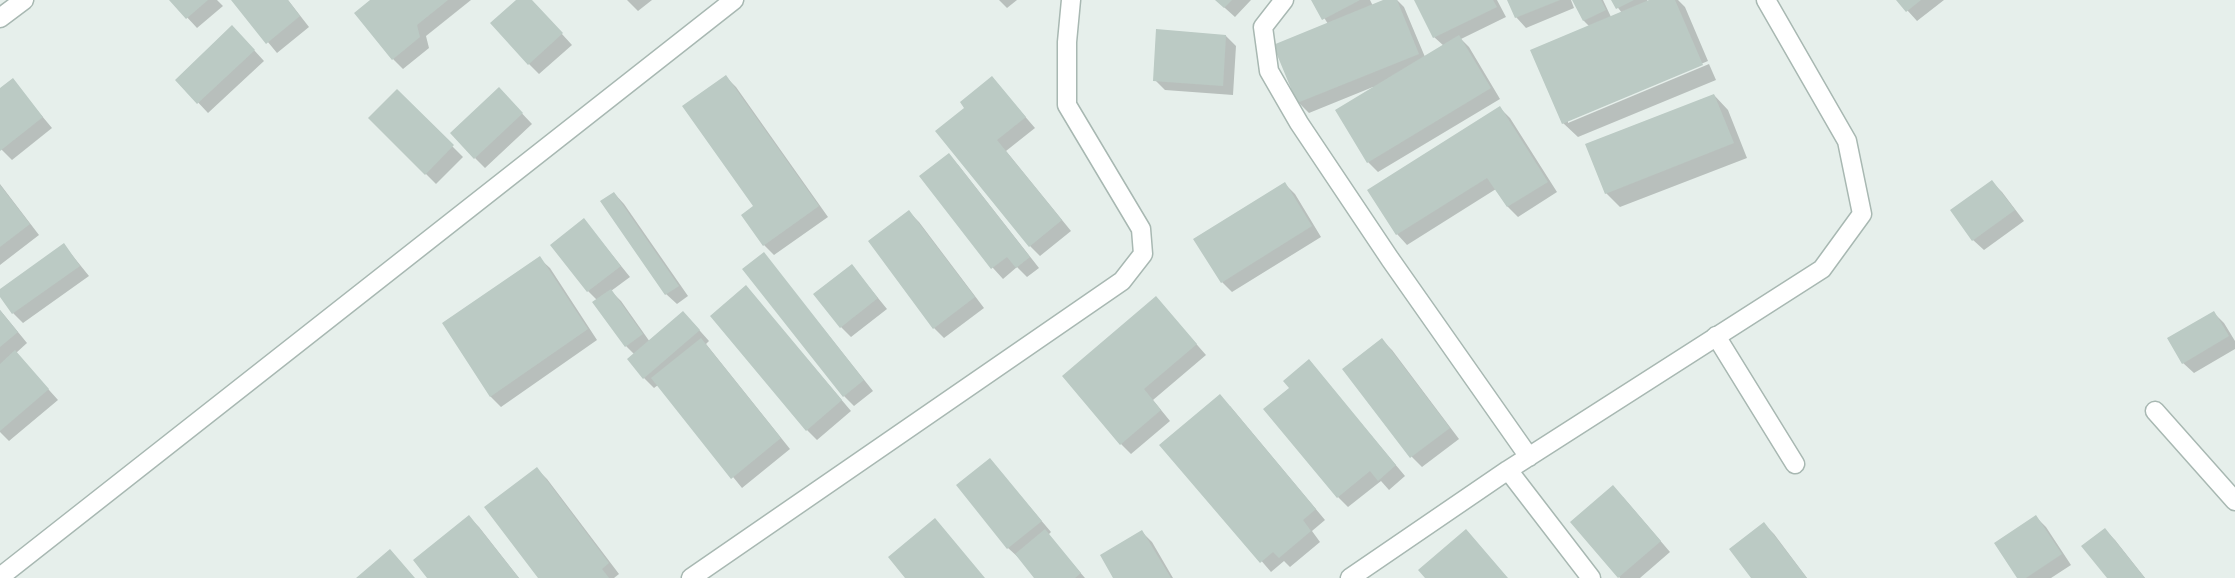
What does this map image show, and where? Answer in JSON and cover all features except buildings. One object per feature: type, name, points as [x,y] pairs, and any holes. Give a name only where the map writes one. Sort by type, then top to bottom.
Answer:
[{"type":"street","points":[[0,18],[24,0]]},
{"type":"street","points":[[0,577],[734,0]]},
{"type":"street","points":[[691,578],[1122,281],[1143,254],[1141,229],[1067,105],[1066,42],[1071,0]]},
{"type":"street","points":[[1284,0],[1263,27],[1269,70],[1299,123],[1390,259],[1529,457]]},
{"type":"street","points":[[1350,578],[1508,470],[1822,269],[1862,214],[1846,141],[1766,0]]},
{"type":"street","points":[[1716,336],[1795,464]]},
{"type":"street","points":[[2155,411],[2235,501]]},
{"type":"street","points":[[1508,470],[1591,578]]}]
